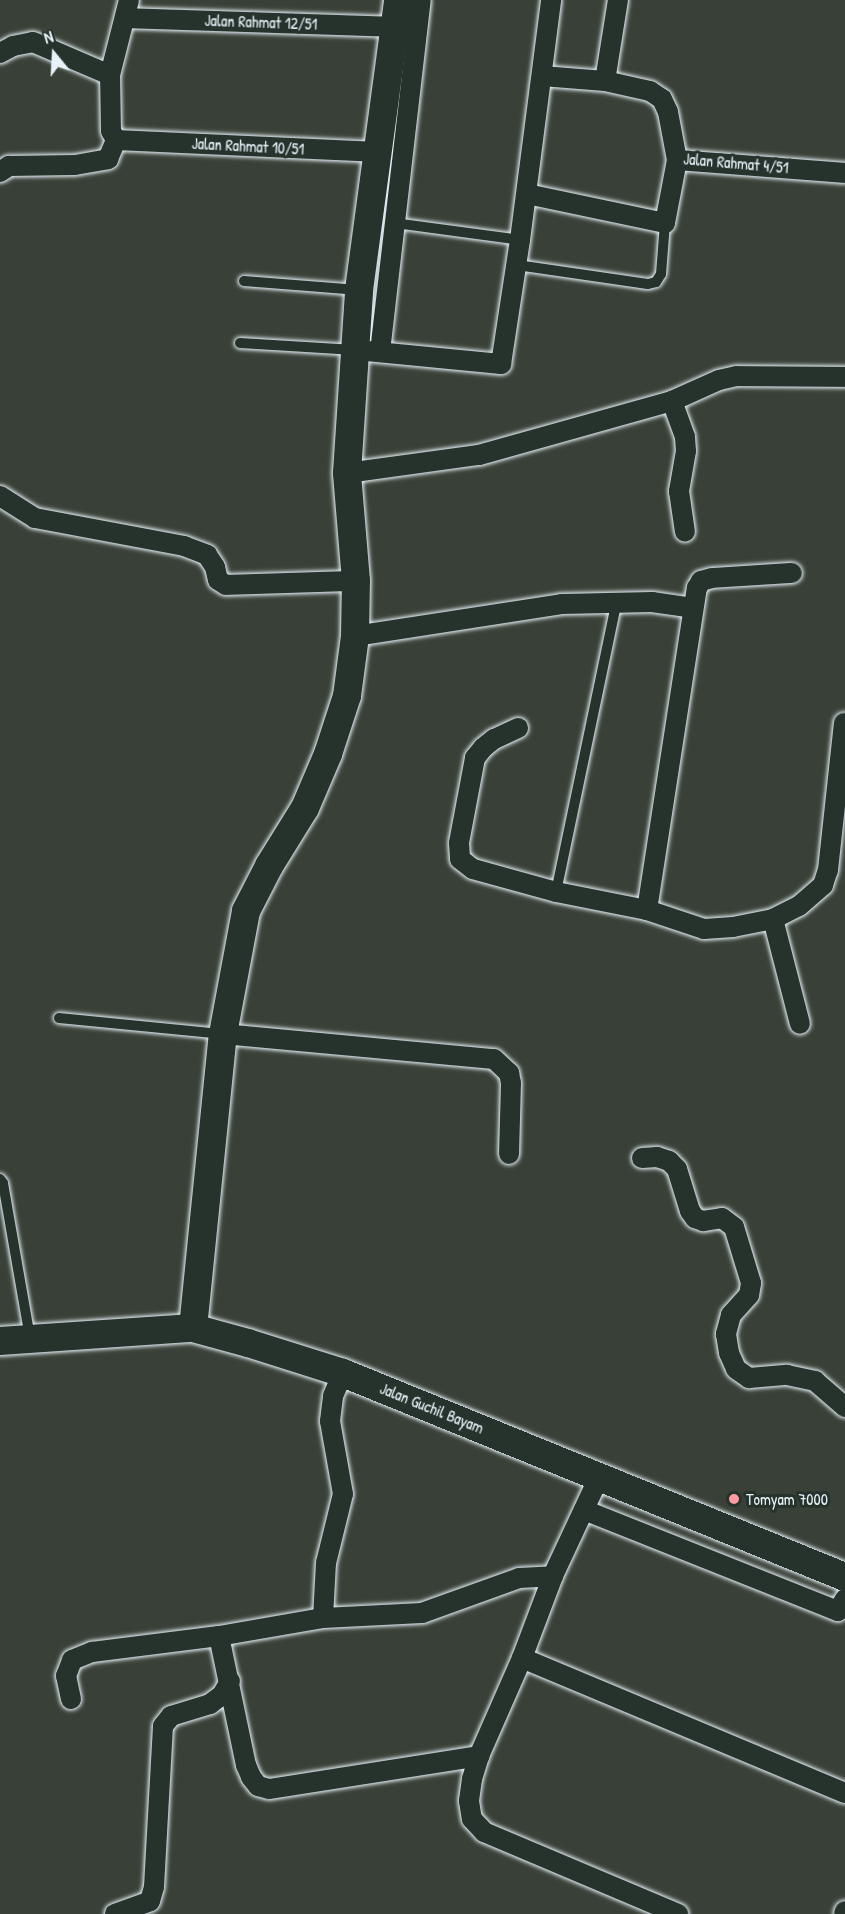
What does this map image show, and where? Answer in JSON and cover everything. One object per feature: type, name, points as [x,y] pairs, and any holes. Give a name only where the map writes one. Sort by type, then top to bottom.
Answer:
[{"type":"street","points":[[193,1328],[224,1034],[246,911],[269,866],[305,808],[328,754],[347,696],[355,636],[356,581],[347,473],[368,351],[395,223],[421,0]]},
{"type":"street","points":[[368,351],[501,364],[527,194],[551,0]]},
{"type":"street","points":[[542,76],[605,81],[618,0]]},
{"type":"street","points":[[0,172],[9,166],[75,165],[108,159],[116,140],[111,131],[110,75],[127,9]]},
{"type":"street","name":"Jalan Rahmat 12/51","points":[[127,9],[397,13]]},
{"type":"street","points":[[368,351],[359,290],[397,13]]},
{"type":"street","points":[[0,53],[13,46],[33,42],[110,75]]},
{"type":"street","name":"Jalan Rahmat 4/51","points":[[605,81],[650,91],[662,99],[668,112],[677,160],[845,172]]},
{"type":"street","name":"Jalan Rahmat 10/51","points":[[116,140],[379,152]]},
{"type":"street","points":[[527,194],[664,223],[677,160]]},
{"type":"street","points":[[347,473],[479,455],[672,401],[719,380],[737,376],[845,377]]},
{"type":"street","points":[[672,401],[685,437],[686,451],[679,491],[685,532]]},
{"type":"street","points":[[0,496],[35,518],[183,546],[207,555],[215,567],[218,580],[226,585],[356,581]]},
{"type":"street","points":[[647,910],[693,608],[701,581],[712,578],[792,573]]},
{"type":"street","points":[[355,636],[562,604],[617,602],[693,608]]},
{"type":"street","points":[[518,728],[494,739],[476,758],[459,843],[460,859],[473,869],[556,892],[647,910],[704,929],[733,927],[773,919],[799,906],[823,885],[828,870],[843,723]]},
{"type":"street","points":[[773,919],[800,1024]]},
{"type":"street","points":[[224,1034],[494,1059],[509,1073],[511,1083],[509,1154]]},
{"type":"street","points":[[642,1158],[663,1159],[677,1169],[690,1210],[695,1218],[703,1221],[722,1218],[734,1227],[751,1283],[749,1295],[731,1316],[726,1334],[729,1353],[736,1369],[749,1378],[787,1375],[815,1381],[845,1407]]},
{"type":"street","name":"Jalan Guchil Bayam","points":[[0,1341],[193,1328],[343,1373],[600,1475],[845,1577]]},
{"type":"street","points":[[323,1618],[326,1563],[343,1494],[330,1420],[333,1396],[343,1373]]},
{"type":"street","points":[[600,1475],[553,1576],[522,1658],[479,1756],[472,1779],[469,1802],[472,1819],[484,1832],[635,1906],[678,1914]]},
{"type":"street","points":[[584,1510],[838,1611],[845,1599]]},
{"type":"street","points":[[70,1699],[66,1676],[72,1660],[92,1652],[219,1636],[323,1618],[422,1613],[519,1578],[553,1576]]},
{"type":"street","points":[[219,1636],[246,1765],[258,1786],[269,1789],[479,1756]]},
{"type":"street","points":[[522,1658],[845,1793]]},
{"type":"street","points":[[115,1914],[150,1901],[154,1887],[163,1726],[171,1716],[210,1704],[222,1695],[230,1681]]},
{"type":"lane","points":[[395,223],[520,240]]},
{"type":"lane","points":[[517,265],[648,284],[656,282],[661,274],[664,223]]},
{"type":"lane","points":[[244,280],[359,290]]},
{"type":"lane","points":[[240,343],[368,351]]},
{"type":"lane","points":[[556,892],[617,602]]},
{"type":"lane","points":[[59,1018],[224,1034]]},
{"type":"lane","points":[[0,1179],[3,1183],[30,1338]]},
{"type":"place","name":"Tomyam 7000","points":[[734,1499]]}]
